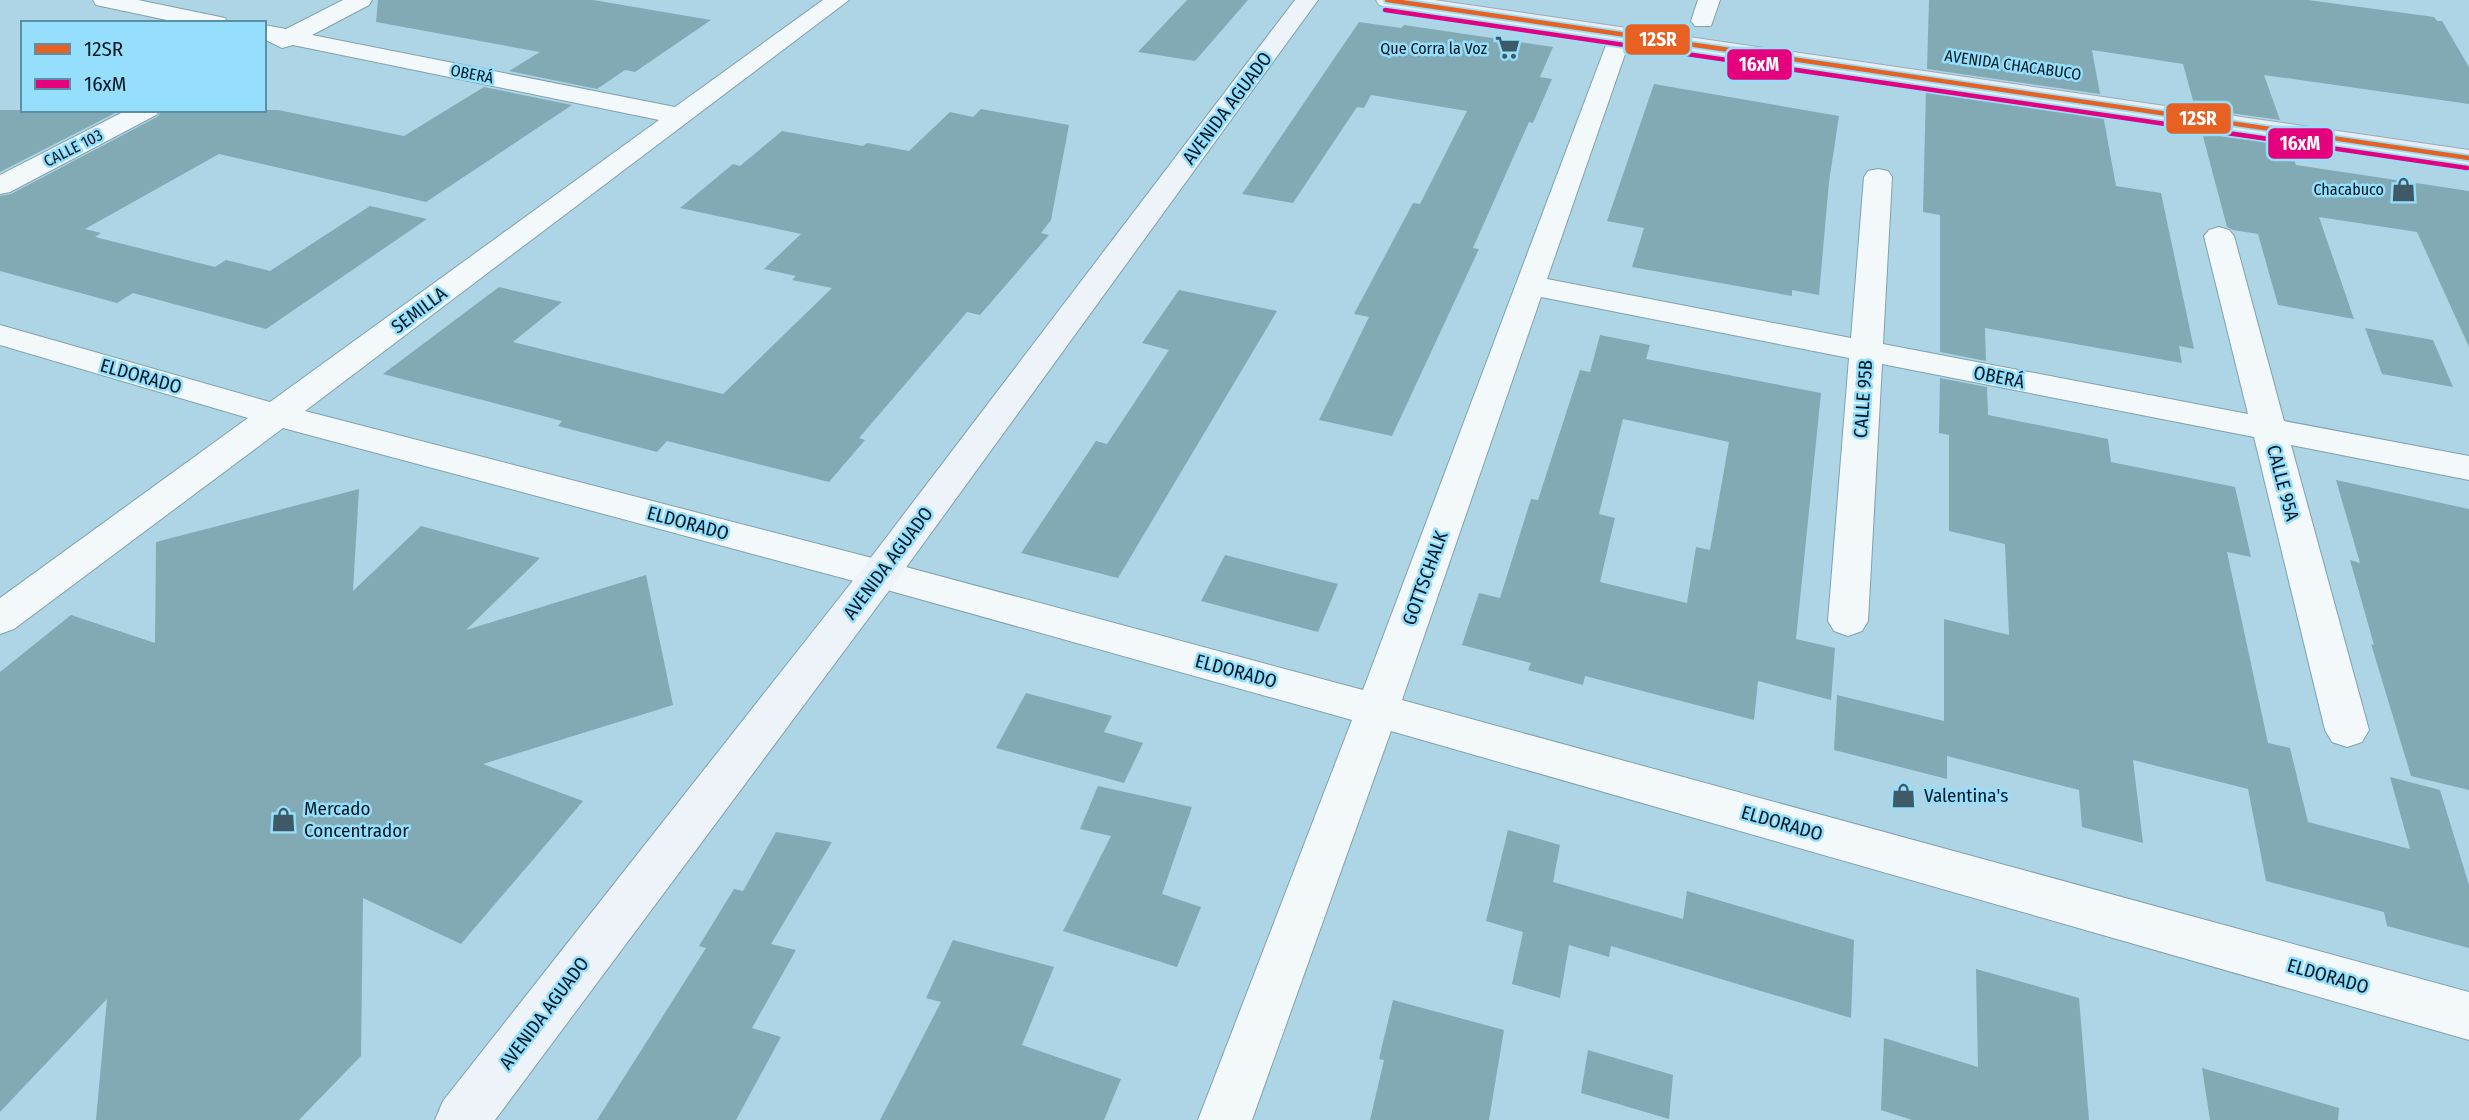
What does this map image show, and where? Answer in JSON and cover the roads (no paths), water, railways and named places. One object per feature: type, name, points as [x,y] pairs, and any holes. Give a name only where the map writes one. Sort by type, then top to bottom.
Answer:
[{"type":"main road","name":"AVENIDA AGUADO","points":[[462,1120],[880,574],[1307,0]]},
{"type":"main road","name":"AVENIDA CHACABUCO","points":[[1387,0],[2469,158]]},
{"type":"main road","points":[[1677,17],[1706,10],[1731,25]]},
{"type":"street","points":[[104,0],[207,21]]},
{"type":"street","points":[[276,35],[361,0]]},
{"type":"street","name":"SEMILLA","points":[[0,619],[838,0]]},
{"type":"street","name":"GOTTSCHALK","points":[[1225,1120],[1377,710],[1620,34]]},
{"type":"street","name":"OBERÁ","points":[[276,35],[679,117]]},
{"type":"street","name":"CALLE 103","points":[[0,186],[143,112]]},
{"type":"street","name":"CALLE 95B","points":[[1847,621],[1878,177]]},
{"type":"street","name":"CALLE 95A","points":[[2219,236],[2347,730]]},
{"type":"street","name":"OBERÁ","points":[[1529,285],[2469,468]]},
{"type":"street","name":"ELDORADO","points":[[0,335],[277,415],[880,574],[1377,710],[2469,1016]]},
{"type":"place","name":"Que Corra la Voz","points":[[1507,48]]},
{"type":"place","name":"Chacabuco","points":[[2404,189]]},
{"type":"place","name":"Valentina's","points":[[1904,795]]},
{"type":"place","name":"Mercado Concentrador","points":[[284,819]]}]
